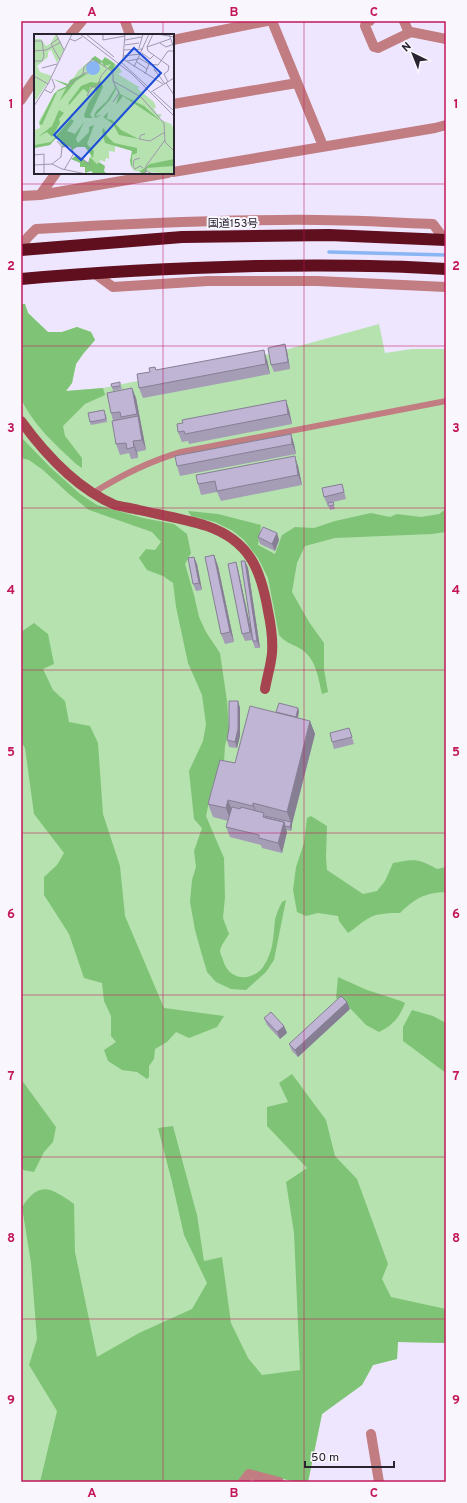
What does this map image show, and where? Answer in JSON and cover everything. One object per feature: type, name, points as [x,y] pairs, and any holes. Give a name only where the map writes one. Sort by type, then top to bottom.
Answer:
[{"type":"highway","name":"国道153号","points":[[21,248],[182,237],[329,235],[445,240]]},
{"type":"highway","points":[[21,280],[94,273],[204,268],[288,266],[415,267],[446,269]]},
{"type":"street","points":[[71,34],[82,21]]},
{"type":"street","points":[[125,21],[130,34]]},
{"type":"street","points":[[174,40],[267,21]]},
{"type":"street","points":[[272,21],[323,146]]},
{"type":"street","points":[[370,21],[366,22],[365,26],[374,47],[378,48],[411,32],[446,39]]},
{"type":"street","points":[[404,21],[409,33]]},
{"type":"street","points":[[21,100],[34,80]]},
{"type":"street","points":[[174,104],[297,83]]},
{"type":"street","points":[[174,172],[446,125]]},
{"type":"street","points":[[40,195],[55,174]]},
{"type":"street","points":[[21,196],[40,195],[162,174]]},
{"type":"street","points":[[21,248],[28,237],[36,229],[162,222],[275,220],[432,224],[445,240]]},
{"type":"street","points":[[286,281],[288,266]]},
{"type":"street","points":[[94,273],[113,287],[208,282],[286,281],[446,287]]},
{"type":"street","points":[[21,422],[41,448],[84,488],[117,505],[206,526],[227,534],[243,548],[254,562],[264,586],[270,623],[272,653],[265,689]]},
{"type":"street","points":[[371,1434],[379,1482]]},
{"type":"street","points":[[243,1482],[249,1474],[279,1482]]},
{"type":"lane","points":[[93,493],[116,479],[160,458],[181,452],[446,401]]},
{"type":"green space","points":[[21,304],[25,304],[28,313],[48,332],[62,332],[77,327],[91,332],[95,340],[76,364],[72,383],[66,391],[103,388],[270,354],[379,324],[385,353],[412,349],[446,349],[446,1343],[398,1342],[397,1359],[373,1365],[362,1385],[322,1414],[308,1482],[297,1482],[250,1472],[241,1482],[21,1482]]},
{"type":"green space","points":[[21,304],[25,304],[28,313],[48,332],[62,332],[77,327],[91,332],[95,340],[76,364],[72,383],[66,391],[103,388],[105,395],[85,404],[63,426],[65,436],[82,458],[82,468],[60,449],[46,434],[32,418],[21,399]]},
{"type":"green space","points":[[21,437],[50,467],[80,494],[97,505],[143,518],[174,524],[187,534],[191,553],[185,564],[199,617],[206,632],[220,653],[227,701],[229,729],[225,746],[224,763],[213,784],[206,816],[224,858],[225,897],[223,918],[229,934],[222,944],[220,951],[226,967],[230,972],[240,977],[246,977],[258,972],[263,967],[271,950],[277,913],[282,902],[286,900],[274,960],[266,972],[246,990],[231,989],[216,982],[207,972],[195,930],[190,902],[192,880],[196,867],[194,851],[202,828],[194,819],[189,771],[203,741],[206,724],[202,695],[188,663],[176,607],[173,583],[163,576],[147,570],[139,558],[146,549],[155,550],[161,542],[152,532],[89,510],[43,470],[29,460],[21,458]]},
{"type":"green space","points":[[446,509],[446,532],[432,534],[335,538],[305,546],[297,563],[292,592],[309,622],[324,643],[324,669],[328,692],[322,694],[313,662],[305,652],[279,635],[268,578],[258,558],[244,540],[233,531],[215,522],[191,516],[188,511],[218,514],[261,525],[258,545],[275,554],[282,535],[295,527],[314,528],[335,521],[371,513],[390,517],[397,514],[421,517],[439,514]]},
{"type":"green space","points":[[34,623],[48,634],[54,664],[43,669],[53,690],[65,701],[69,722],[90,726],[98,743],[103,814],[120,866],[125,916],[164,1008],[224,1016],[217,1027],[189,1038],[176,1032],[167,1042],[155,1049],[154,1059],[149,1066],[149,1077],[147,1079],[137,1072],[122,1070],[108,1061],[104,1050],[116,1042],[111,1036],[111,1016],[104,1001],[102,983],[84,978],[69,934],[44,895],[44,877],[57,865],[64,853],[34,814],[25,748],[21,742],[21,632]]},
{"type":"green space","points":[[311,816],[327,826],[327,870],[363,894],[377,891],[385,881],[393,863],[411,860],[420,861],[437,869],[446,867],[446,892],[421,897],[400,913],[373,916],[363,921],[348,933],[339,921],[338,916],[318,913],[306,916],[297,912],[293,890],[296,867],[304,843],[307,818]]},
{"type":"green space","points":[[338,977],[367,990],[405,1003],[401,1013],[392,1024],[379,1032],[366,1025],[345,1003],[336,998]]},
{"type":"green space","points":[[412,1010],[433,1016],[446,1023],[446,1073],[403,1041],[403,1027]]},
{"type":"green space","points":[[292,1074],[326,1120],[335,1156],[357,1179],[388,1264],[382,1279],[391,1297],[446,1309],[446,1343],[398,1342],[397,1359],[373,1365],[362,1385],[322,1414],[308,1482],[297,1482],[250,1472],[241,1482],[40,1482],[57,1411],[29,1365],[37,1339],[31,1263],[22,1207],[28,1198],[34,1193],[46,1189],[59,1194],[74,1204],[75,1252],[97,1357],[139,1333],[192,1309],[207,1283],[184,1235],[158,1128],[173,1126],[197,1215],[204,1261],[222,1257],[231,1323],[248,1358],[262,1375],[300,1370],[294,1233],[286,1182],[307,1168],[267,1126],[267,1107],[288,1102],[279,1083]]},
{"type":"green space","points":[[21,1079],[56,1127],[53,1142],[44,1152],[34,1172],[23,1170],[21,1165]]},
{"type":"building","points":[[285,344],[288,362],[271,365],[268,348]]},
{"type":"building","points":[[264,350],[266,364],[139,388],[137,374],[150,372],[149,368],[155,367],[156,370]]},
{"type":"building","points":[[120,382],[120,386],[112,387],[111,384]]},
{"type":"building","points":[[132,388],[137,414],[121,417],[120,412],[111,413],[107,393]]},
{"type":"building","points":[[286,400],[288,414],[185,434],[184,431],[178,432],[177,424],[183,423],[182,420]]},
{"type":"building","points":[[104,410],[106,419],[90,422],[88,413]]},
{"type":"building","points":[[138,416],[142,440],[133,441],[134,447],[127,449],[126,443],[116,444],[112,421]]},
{"type":"building","points":[[291,434],[292,444],[177,466],[175,456]]},
{"type":"building","points":[[295,456],[298,475],[217,491],[215,481],[198,484],[196,475]]},
{"type":"building","points":[[342,484],[344,492],[324,497],[322,488]]},
{"type":"building","points":[[333,502],[334,505],[328,506],[328,503]]},
{"type":"building","points":[[263,527],[277,533],[272,544],[258,537]]},
{"type":"building","points":[[214,555],[230,632],[221,634],[205,557]]},
{"type":"building","points":[[194,557],[199,583],[193,584],[188,558]]},
{"type":"building","points":[[241,561],[245,561],[257,641],[253,641]]},
{"type":"building","points":[[236,562],[250,632],[242,634],[228,564]]},
{"type":"building","points":[[229,701],[238,701],[238,729],[235,742],[227,740],[229,728]]},
{"type":"building","points":[[279,703],[298,708],[296,717],[276,712]]},
{"type":"building","points":[[250,706],[310,721],[287,812],[253,803],[253,806],[228,800],[226,808],[208,804],[220,760],[235,763]]},
{"type":"building","points":[[349,728],[352,737],[332,742],[330,733]]},
{"type":"building","points":[[232,807],[240,809],[241,807],[264,813],[263,817],[284,822],[278,843],[259,838],[259,835],[226,827]]},
{"type":"building","points":[[265,816],[291,822],[290,827],[285,826],[284,822],[266,818]]},
{"type":"building","points":[[341,996],[347,1002],[295,1050],[289,1044]]},
{"type":"building","points":[[271,1012],[284,1026],[277,1032],[264,1018]]},
{"type":"waterway","points":[[329,252],[446,255]]}]
